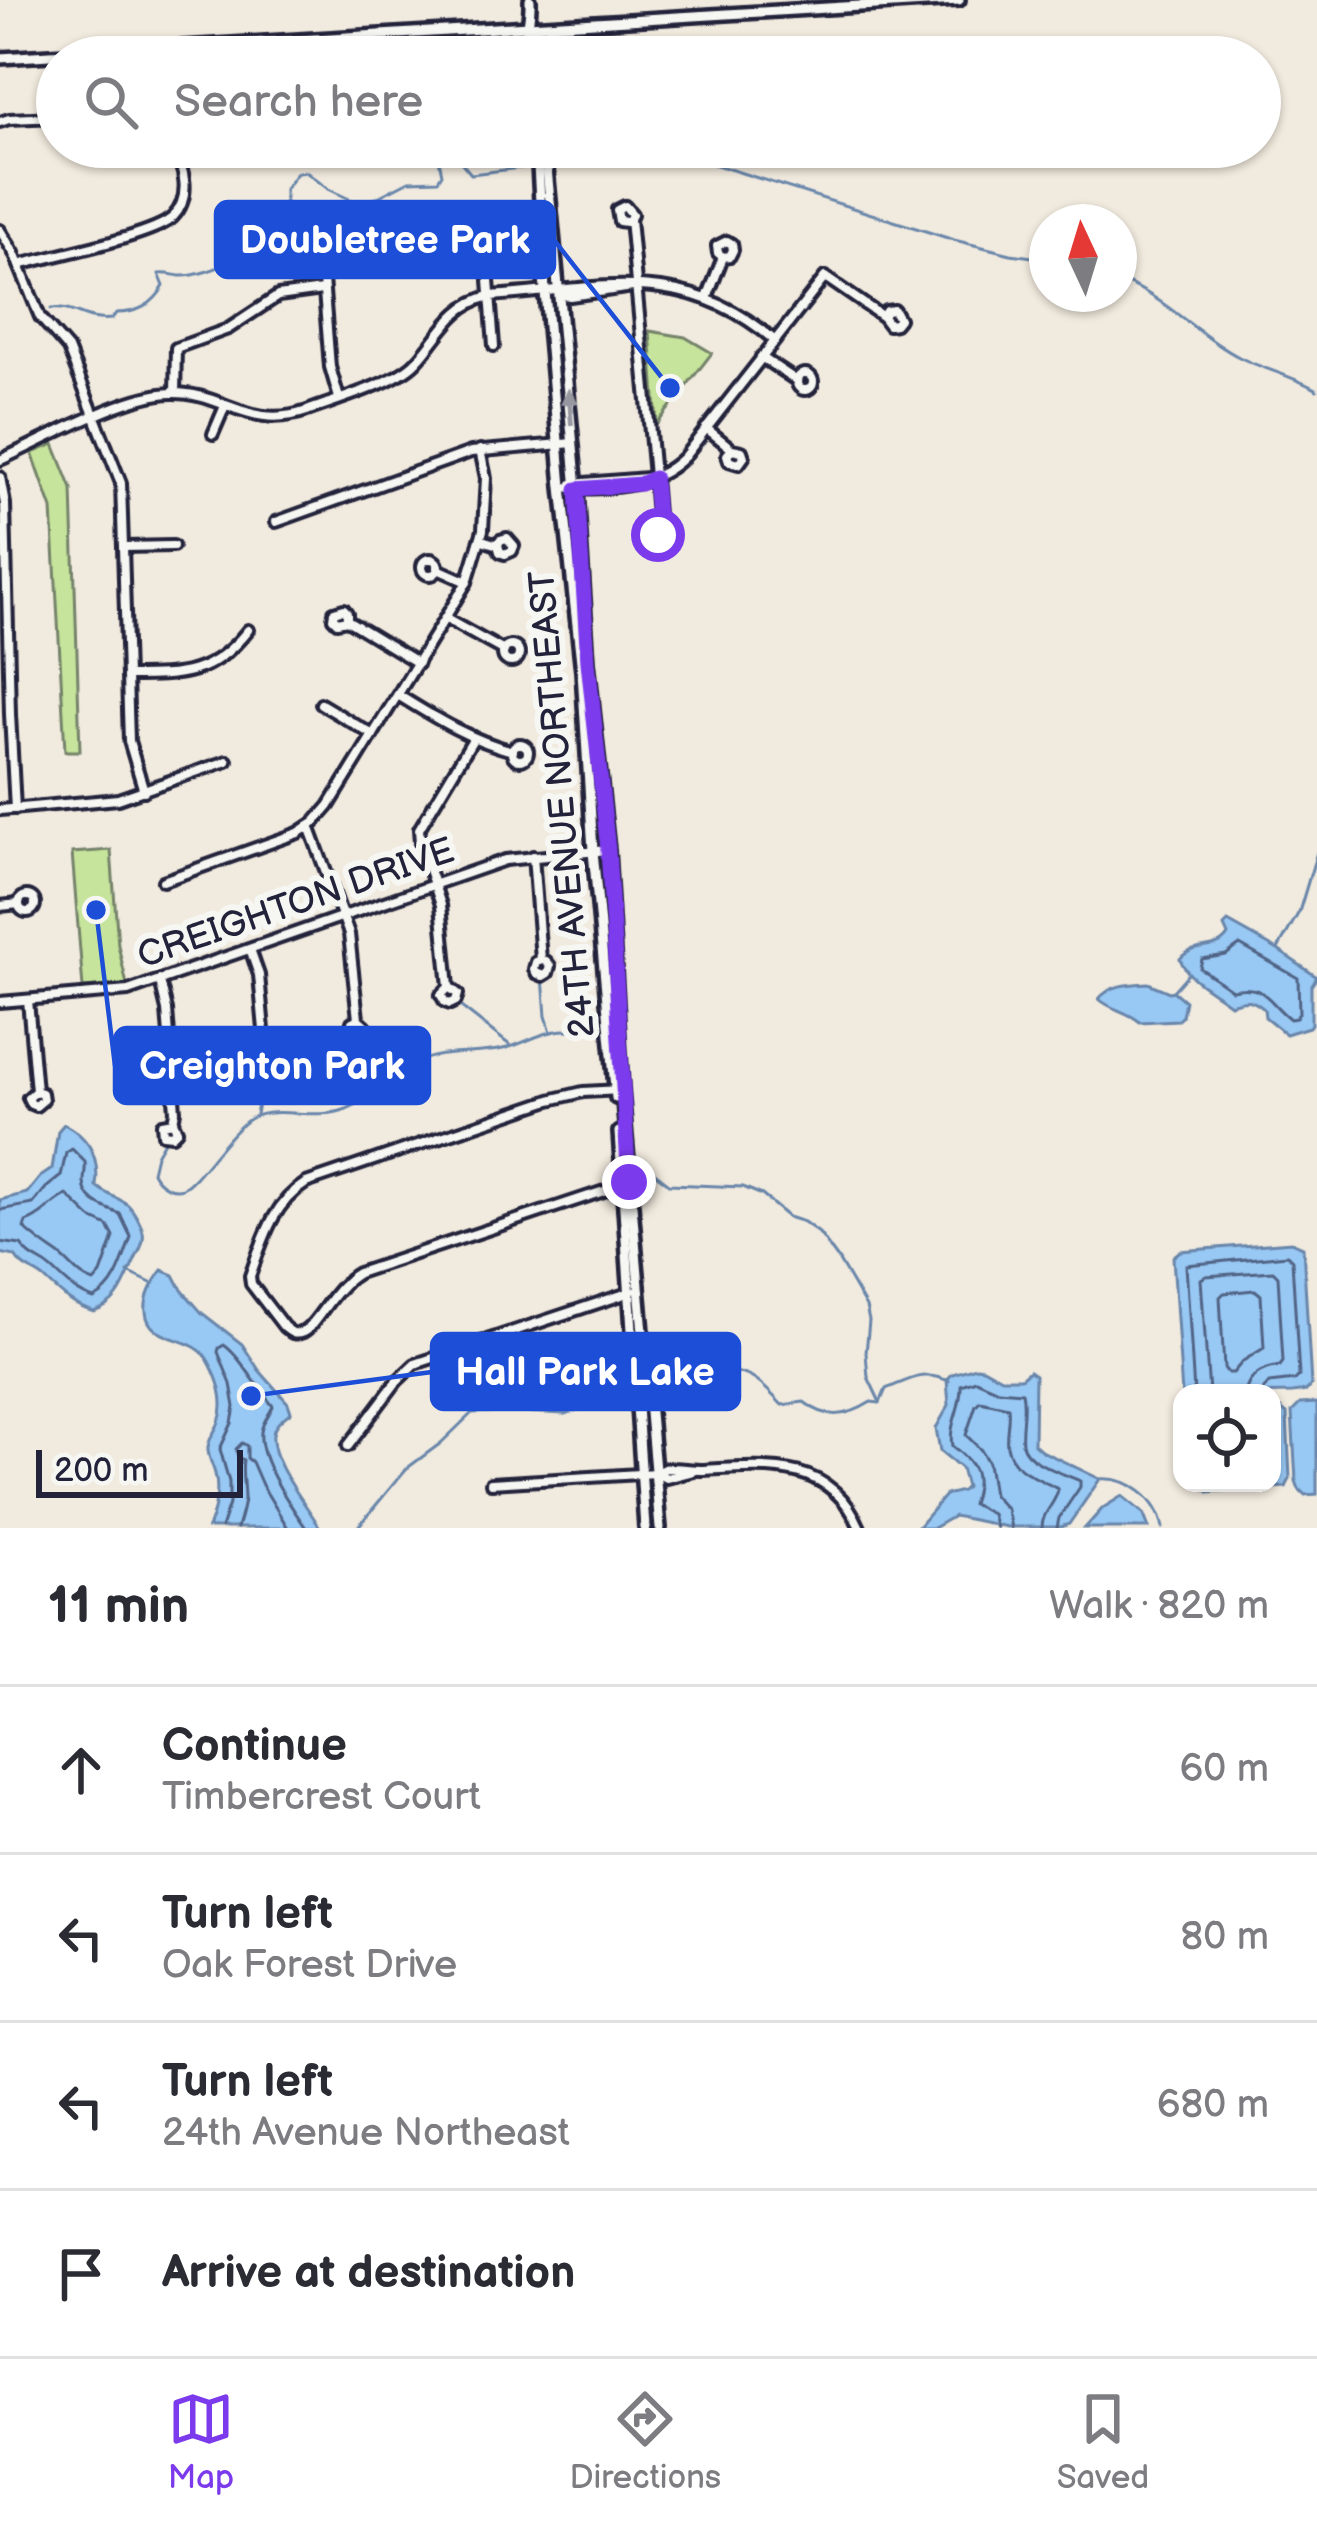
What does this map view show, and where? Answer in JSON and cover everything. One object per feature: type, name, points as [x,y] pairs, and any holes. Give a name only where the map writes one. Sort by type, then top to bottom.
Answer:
[{"type":"street","points":[[526,36],[530,0]]},
{"type":"street","points":[[389,36],[959,0]]},
{"type":"street","points":[[530,28],[535,36]]},
{"type":"street","points":[[0,58],[36,56]]},
{"type":"street","points":[[0,122],[36,117]]},
{"type":"street","points":[[20,265],[152,229],[170,219],[184,189],[182,168]]},
{"type":"street","name":"24TH AVENUE NORTHEAST","points":[[543,168],[545,292],[582,671],[593,851],[619,1090]]},
{"type":"street","name":"24TH AVENUE NORTHEAST","points":[[544,180],[561,292],[588,662],[608,850],[645,1528]]},
{"type":"street","points":[[184,189],[198,192]]},
{"type":"street","points":[[630,220],[657,514],[654,525]]},
{"type":"street","points":[[0,230],[40,316],[68,349],[121,483],[130,750],[144,791]]},
{"type":"street","points":[[419,245],[486,241],[494,346]]},
{"type":"street","points":[[707,298],[723,257]]},
{"type":"street","points":[[322,266],[330,367],[339,398]]},
{"type":"street","points":[[562,487],[640,484],[676,465],[825,278],[883,317]]},
{"type":"street","points":[[0,460],[139,398],[175,393],[257,416],[291,416],[390,380],[415,363],[453,315],[474,300],[490,296],[561,292],[570,296],[638,286],[673,289],[707,298],[739,314],[775,340]]},
{"type":"street","points":[[175,393],[176,348],[228,328],[278,296],[322,290]]},
{"type":"street","points":[[761,357],[797,381]]},
{"type":"street","points":[[214,434],[225,406]]},
{"type":"street","points":[[706,428],[732,449]]},
{"type":"street","points":[[276,522],[480,450],[574,443]]},
{"type":"street","points":[[163,881],[309,826],[338,793],[467,582],[482,540],[485,490],[480,450]]},
{"type":"street","points":[[0,477],[5,504],[15,809]]},
{"type":"street","points":[[482,540],[498,545]]},
{"type":"street","points":[[124,547],[173,546]]},
{"type":"street","points":[[438,569],[467,582]]},
{"type":"street","points":[[446,619],[504,651]]},
{"type":"street","points":[[347,620],[418,663]]},
{"type":"street","points":[[128,676],[184,674],[203,668],[220,659],[248,630]]},
{"type":"street","points":[[398,695],[473,739],[513,751]]},
{"type":"street","points":[[321,704],[373,735]]},
{"type":"street","points":[[449,988],[443,914],[419,829],[473,739]]},
{"type":"street","points":[[0,810],[110,801],[227,761]]},
{"type":"street","points":[[309,826],[350,941],[358,1019]]},
{"type":"street","name":"CREIGHTON DRIVE","points":[[0,1002],[128,991],[505,860],[608,850]]},
{"type":"street","points":[[532,856],[541,960]]},
{"type":"street","points":[[0,906],[19,904]]},
{"type":"street","points":[[250,949],[259,975],[266,1052]]},
{"type":"street","points":[[160,981],[167,1010],[173,1122]]},
{"type":"street","points":[[28,1000],[35,1091]]},
{"type":"street","points":[[619,1090],[550,1100],[299,1186],[274,1214],[250,1280],[288,1331],[300,1333],[341,1284],[358,1273],[626,1183]]},
{"type":"street","points":[[348,1446],[415,1364],[634,1292]]},
{"type":"street","name":"24TH AVENUE NORTHEAST","points":[[634,1292],[660,1528]]},
{"type":"street","points":[[491,1484],[656,1473],[667,1478],[695,1470],[762,1467],[828,1485],[843,1498],[860,1528]]},
{"type":"green space","points":[[650,331],[685,337],[712,353],[657,424]]},
{"type":"green space","points":[[54,444],[72,489],[80,751],[65,751],[52,509],[32,453]]},
{"type":"green space","points":[[111,850],[118,945],[127,985],[83,988],[72,853]]},
{"type":"water","points":[[1228,922],[1317,977],[1311,986],[1309,1027],[1286,1034],[1255,1003],[1230,1004],[1189,973],[1180,959],[1224,941]]},
{"type":"water","points":[[1148,983],[1173,991],[1185,1001],[1178,1020],[1140,1022],[1099,999],[1115,988]]},
{"type":"water","points":[[64,1124],[91,1149],[96,1186],[129,1206],[143,1232],[120,1291],[94,1312],[68,1299],[15,1256],[0,1253],[0,1200],[27,1193],[52,1169],[58,1131]]},
{"type":"water","points":[[1291,1242],[1303,1247],[1311,1385],[1306,1391],[1281,1393],[1281,1384],[1181,1384],[1173,1257],[1180,1251]]},
{"type":"water","points":[[162,1270],[174,1275],[202,1313],[242,1344],[288,1403],[291,1412],[273,1434],[277,1458],[320,1528],[208,1528],[217,1488],[208,1447],[221,1414],[220,1390],[201,1352],[149,1322],[146,1301]]},
{"type":"water","points":[[976,1367],[1001,1378],[1021,1378],[1029,1371],[1035,1375],[1034,1444],[1100,1479],[1069,1524],[1007,1527],[954,1516],[933,1528],[917,1528],[945,1495],[966,1487],[961,1468],[940,1451],[936,1428],[949,1405],[947,1380]]},
{"type":"water","points":[[1317,1403],[1317,1494],[1305,1495],[1296,1481],[1292,1412],[1300,1404]]},
{"type":"water","points":[[1281,1409],[1287,1414],[1290,1479],[1281,1487]]},
{"type":"water","points":[[1122,1496],[1143,1513],[1149,1528],[1085,1528],[1103,1508]]},
{"type":"waterway","points":[[51,309],[112,319],[116,313],[150,303],[164,286],[159,274],[192,275],[226,264],[231,261],[228,254],[237,229],[285,202],[285,189],[297,173],[306,172],[356,202],[372,200],[409,181],[438,180],[441,168]]},
{"type":"waterway","points":[[466,168],[471,174],[520,168]]},
{"type":"waterway","points":[[726,168],[954,240],[1029,256]]},
{"type":"waterway","points":[[1137,288],[1239,357],[1317,390]]},
{"type":"waterway","points":[[1278,949],[1299,912],[1317,852]]},
{"type":"waterway","points":[[1173,991],[1188,974]]},
{"type":"waterway","points":[[543,977],[551,1032]]},
{"type":"waterway","points":[[460,1006],[511,1046]]},
{"type":"waterway","points":[[166,1138],[152,1172],[164,1185],[182,1188],[253,1117],[344,1110],[404,1069],[436,1056],[503,1049],[561,1030],[602,1033]]},
{"type":"waterway","points":[[366,1033],[404,1066]]},
{"type":"waterway","points":[[256,1114],[264,1070]]},
{"type":"waterway","points":[[638,1160],[669,1184],[743,1187],[819,1233],[866,1307],[868,1377],[879,1400]]},
{"type":"waterway","points":[[128,1272],[151,1283]]},
{"type":"waterway","points":[[357,1528],[406,1469],[472,1413],[565,1414],[590,1406],[620,1369],[628,1371]]},
{"type":"waterway","points":[[652,1369],[676,1369],[699,1378],[745,1375],[782,1405],[804,1402],[837,1414],[880,1403],[886,1389],[910,1379],[931,1376],[949,1381]]},
{"type":"waterway","points":[[1100,1479],[1122,1482],[1140,1492],[1155,1508],[1163,1528]]},
{"type":"place","name":"Doubletree Park","points":[[670,388]]},
{"type":"place","name":"Creighton Park","points":[[96,910]]},
{"type":"place","name":"Hall Park Lake","points":[[251,1396]]},
{"type":"route","points":[[629,1182],[608,850],[588,662],[577,489],[640,484],[654,478],[658,535]]}]
